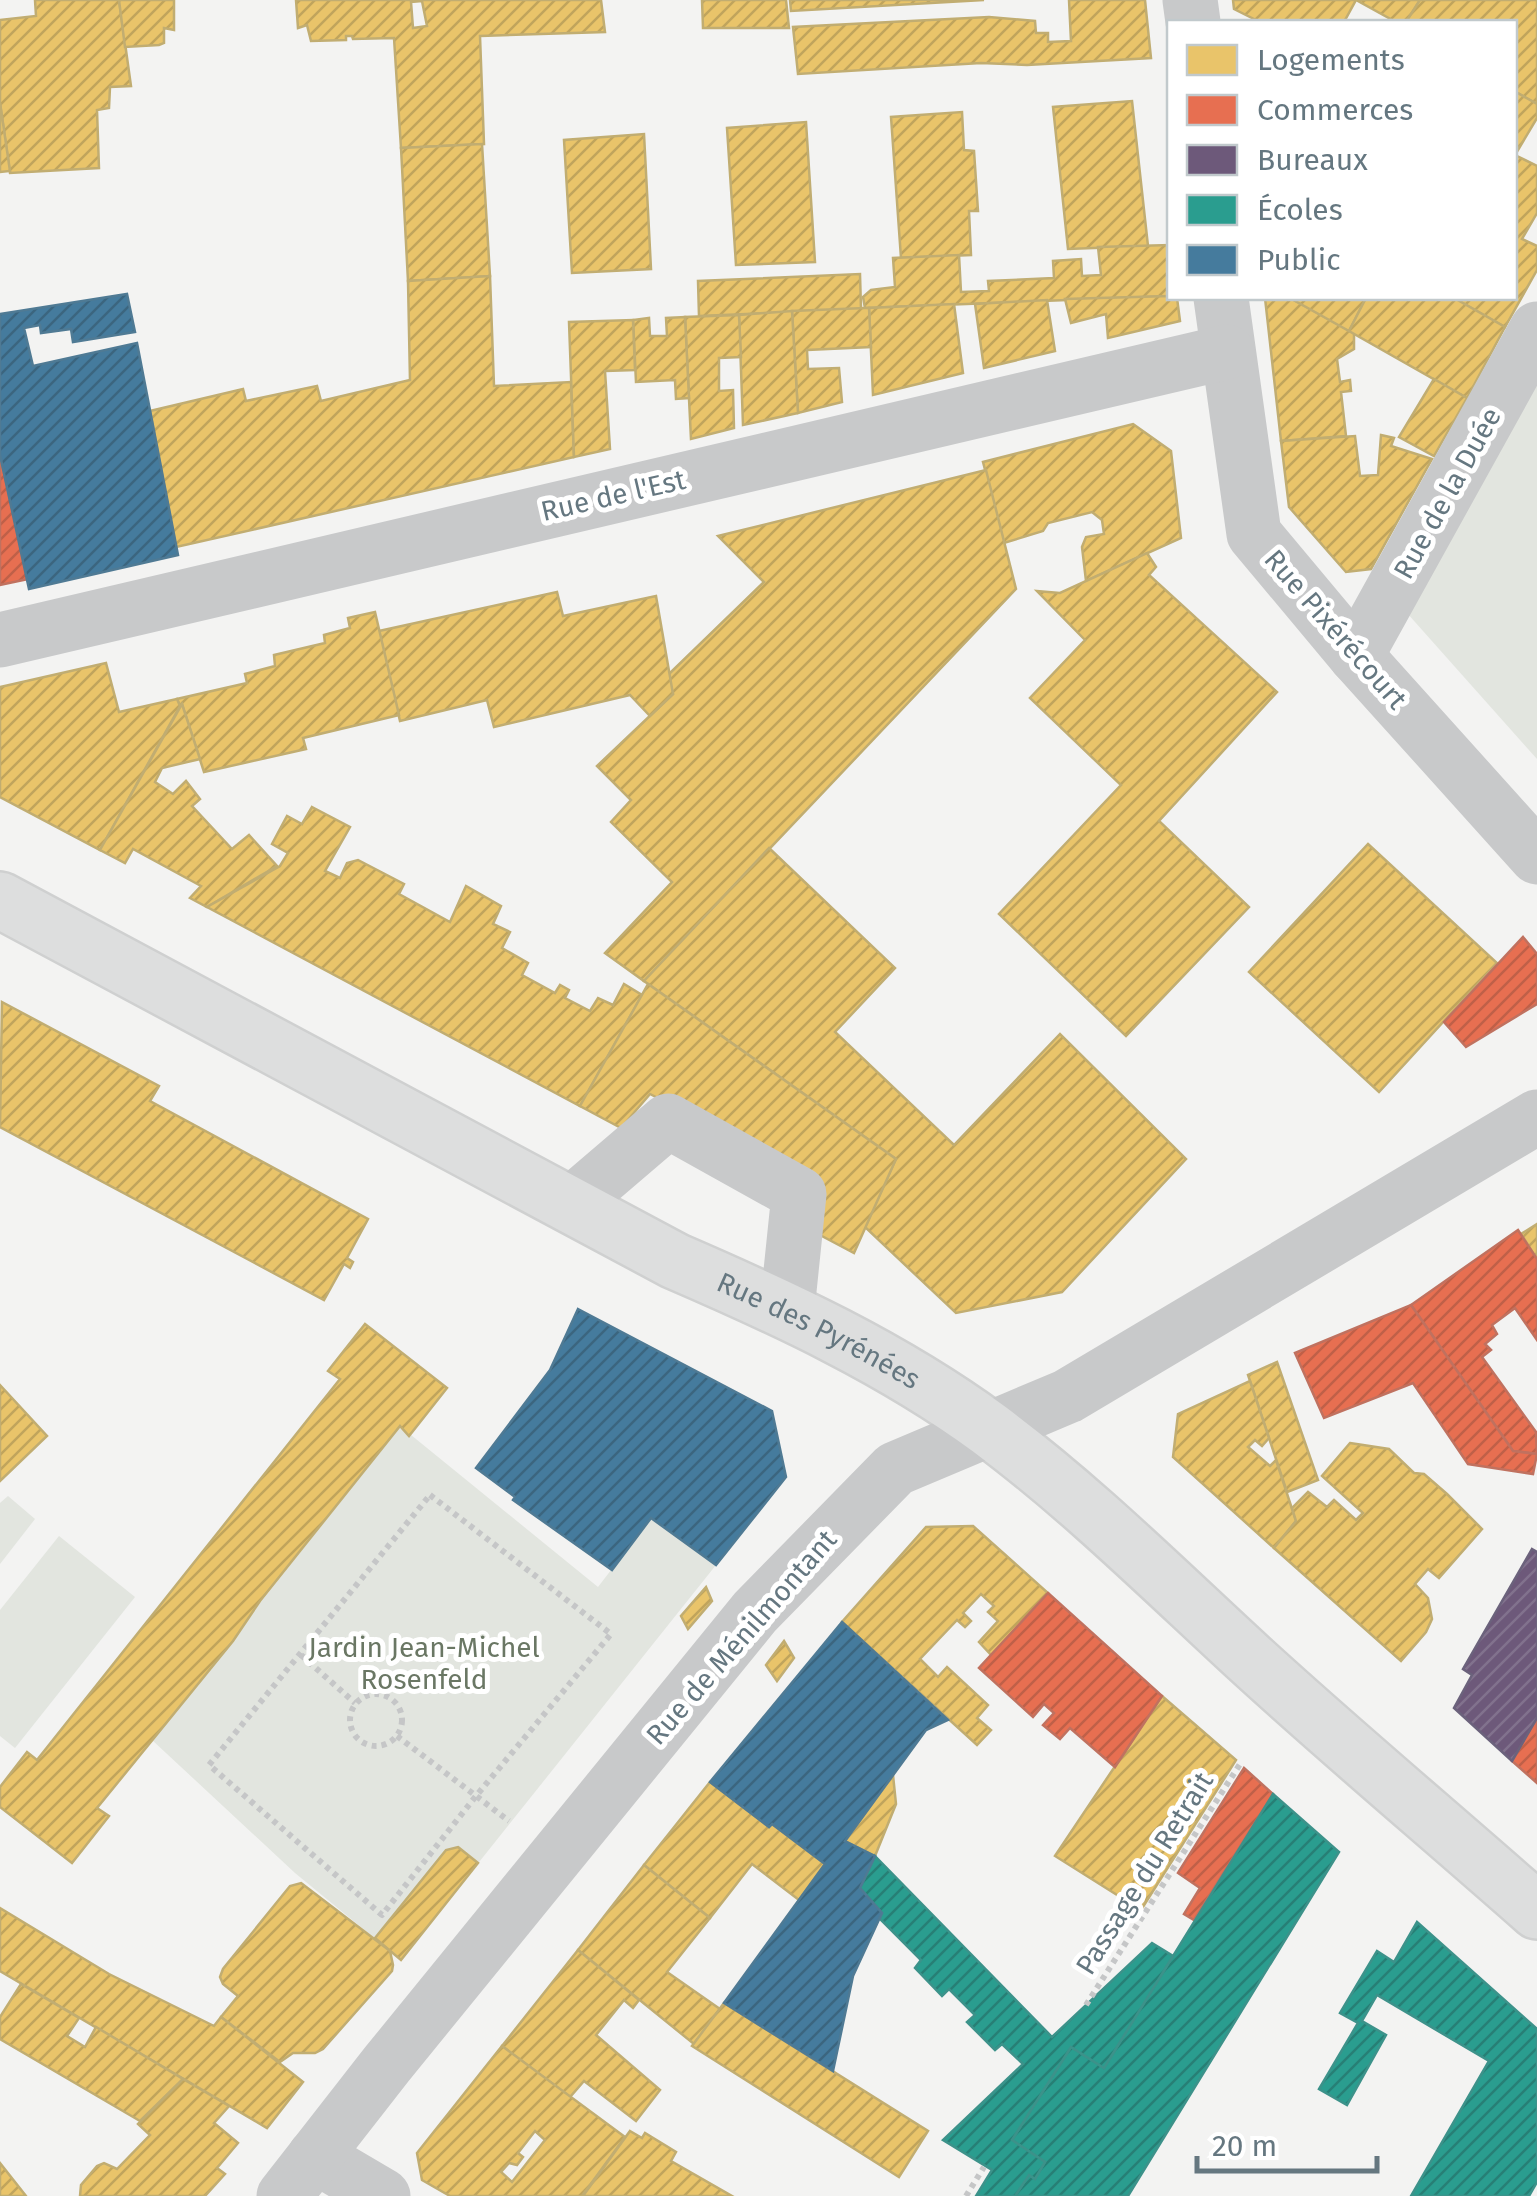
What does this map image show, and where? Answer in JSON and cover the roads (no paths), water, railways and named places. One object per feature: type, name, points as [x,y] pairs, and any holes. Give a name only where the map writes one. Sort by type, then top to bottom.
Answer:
[{"type":"main road","name":"Rue des Pyrénées","points":[[0,900],[674,1261],[787,1310],[888,1363],[987,1428],[1078,1500],[1255,1663],[1537,1911]]},
{"type":"street","name":"Rue Pixérécourt","points":[[1221,300],[1254,534],[1356,656],[1537,857]]},
{"type":"street","name":"Rue de la Duée","points":[[1356,656],[1537,329]]},
{"type":"street","name":"Rue de l'Est","points":[[0,640],[1227,352]]},
{"type":"street","name":"Rue de Ménilmontant","points":[[300,2176],[386,2064],[755,1612],[895,1469],[1068,1396],[1537,1117]]},
{"type":"street","points":[[571,1204],[668,1121],[799,1194],[787,1310]]},
{"type":"street","points":[[300,2176],[383,2196]]},
{"type":"park label","name":"Jardin Jean-Michel Rosenfeld","points":[[424,1663]]}]
